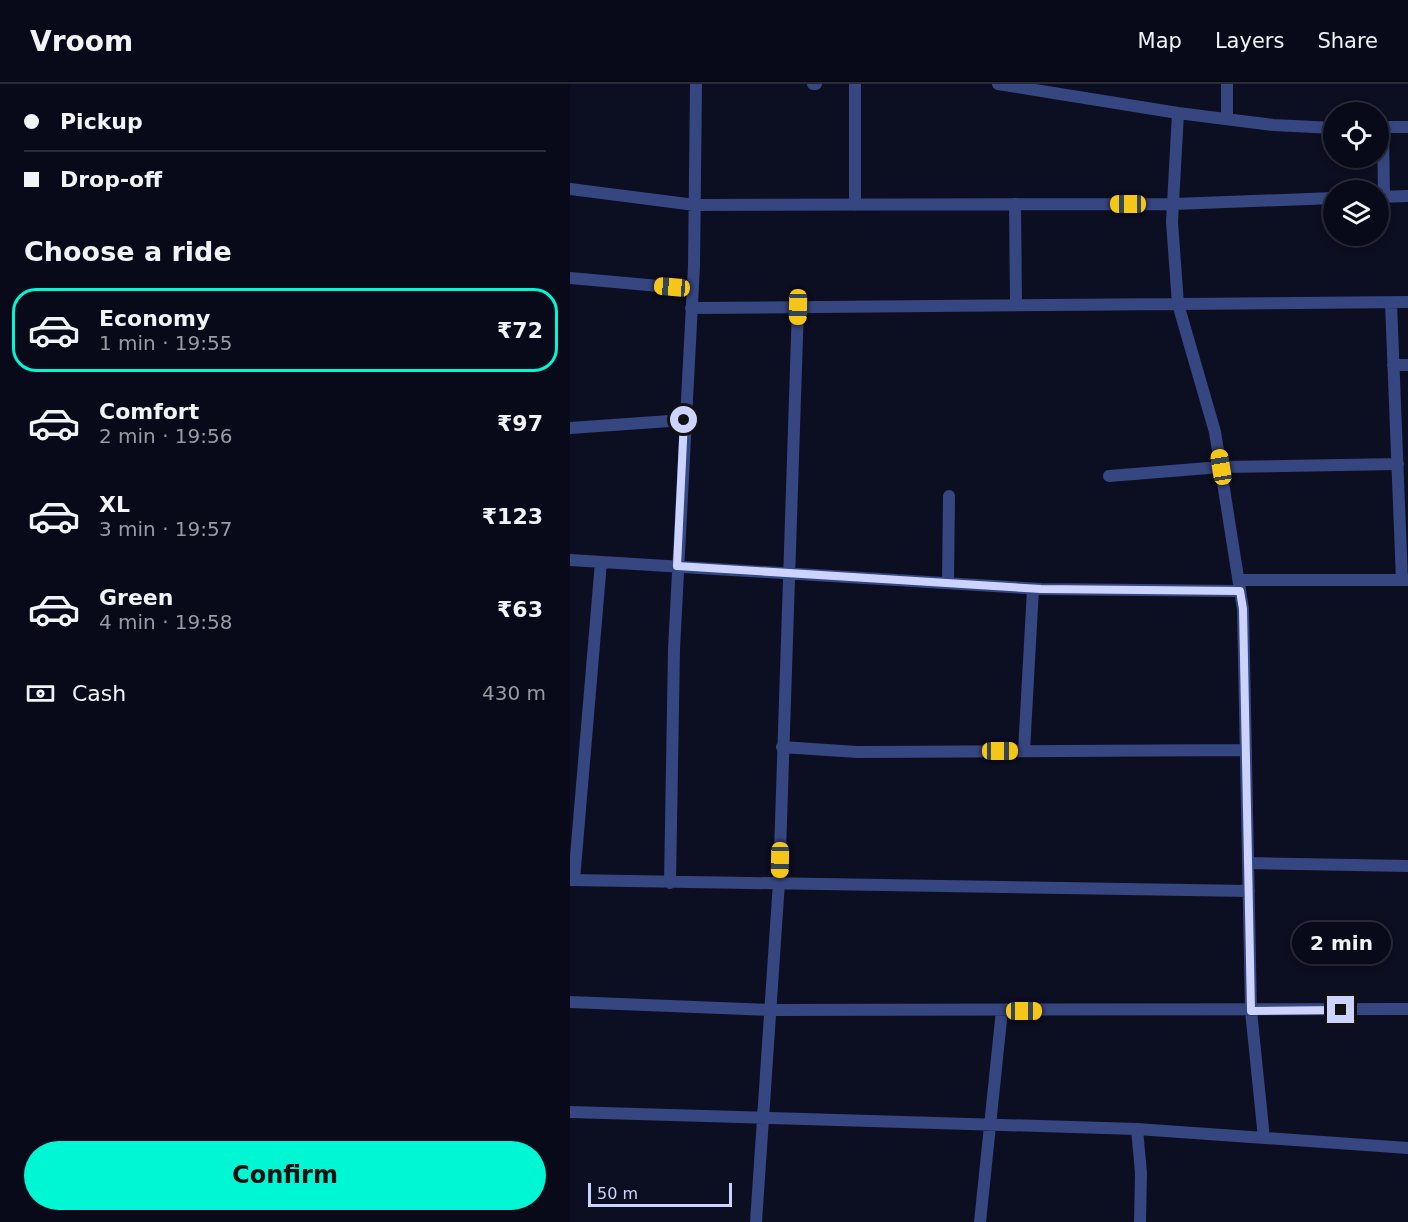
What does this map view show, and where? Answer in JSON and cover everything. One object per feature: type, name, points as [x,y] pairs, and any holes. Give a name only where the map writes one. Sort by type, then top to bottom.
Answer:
[{"type":"street","points":[[670,883],[677,566],[692,289],[696,84]]},
{"type":"street","points":[[855,84],[855,204]]},
{"type":"street","points":[[998,84],[1178,113],[1273,125],[1323,127]]},
{"type":"street","points":[[1227,84],[1227,118]]},
{"type":"street","points":[[1178,113],[1174,204],[1178,304],[1215,432],[1243,609],[1251,1011],[1264,1138]]},
{"type":"street","points":[[1389,127],[1408,127]]},
{"type":"street","points":[[570,189],[695,205],[1174,204],[1323,198]]},
{"type":"street","points":[[1389,197],[1408,196]]},
{"type":"street","points":[[1015,204],[1016,306]]},
{"type":"street","points":[[570,278],[692,289]]},
{"type":"street","points":[[570,560],[1033,589],[1405,580],[1391,303]]},
{"type":"street","points":[[691,308],[1408,303]]},
{"type":"street","points":[[756,1222],[779,882],[798,307]]},
{"type":"street","points":[[1393,365],[1408,365]]},
{"type":"street","points":[[570,428],[684,420]]},
{"type":"street","points":[[1109,476],[1221,467],[1398,464]]},
{"type":"street","points":[[948,583],[949,496]]},
{"type":"street","points":[[601,562],[572,880],[1249,891]]},
{"type":"street","points":[[1024,751],[1033,589]]},
{"type":"street","points":[[782,747],[857,752],[1246,750]]},
{"type":"street","points":[[1248,863],[1408,866]]},
{"type":"street","points":[[570,1002],[769,1010],[1408,1009]]},
{"type":"street","points":[[980,1222],[1002,1010]]},
{"type":"street","points":[[570,1112],[1137,1129],[1408,1148]]},
{"type":"street","points":[[1137,1129],[1142,1173],[1140,1222]]},
{"type":"route","points":[[684,420],[677,566],[1041,589],[1240,591],[1243,609],[1251,1011],[1341,1010]]}]
